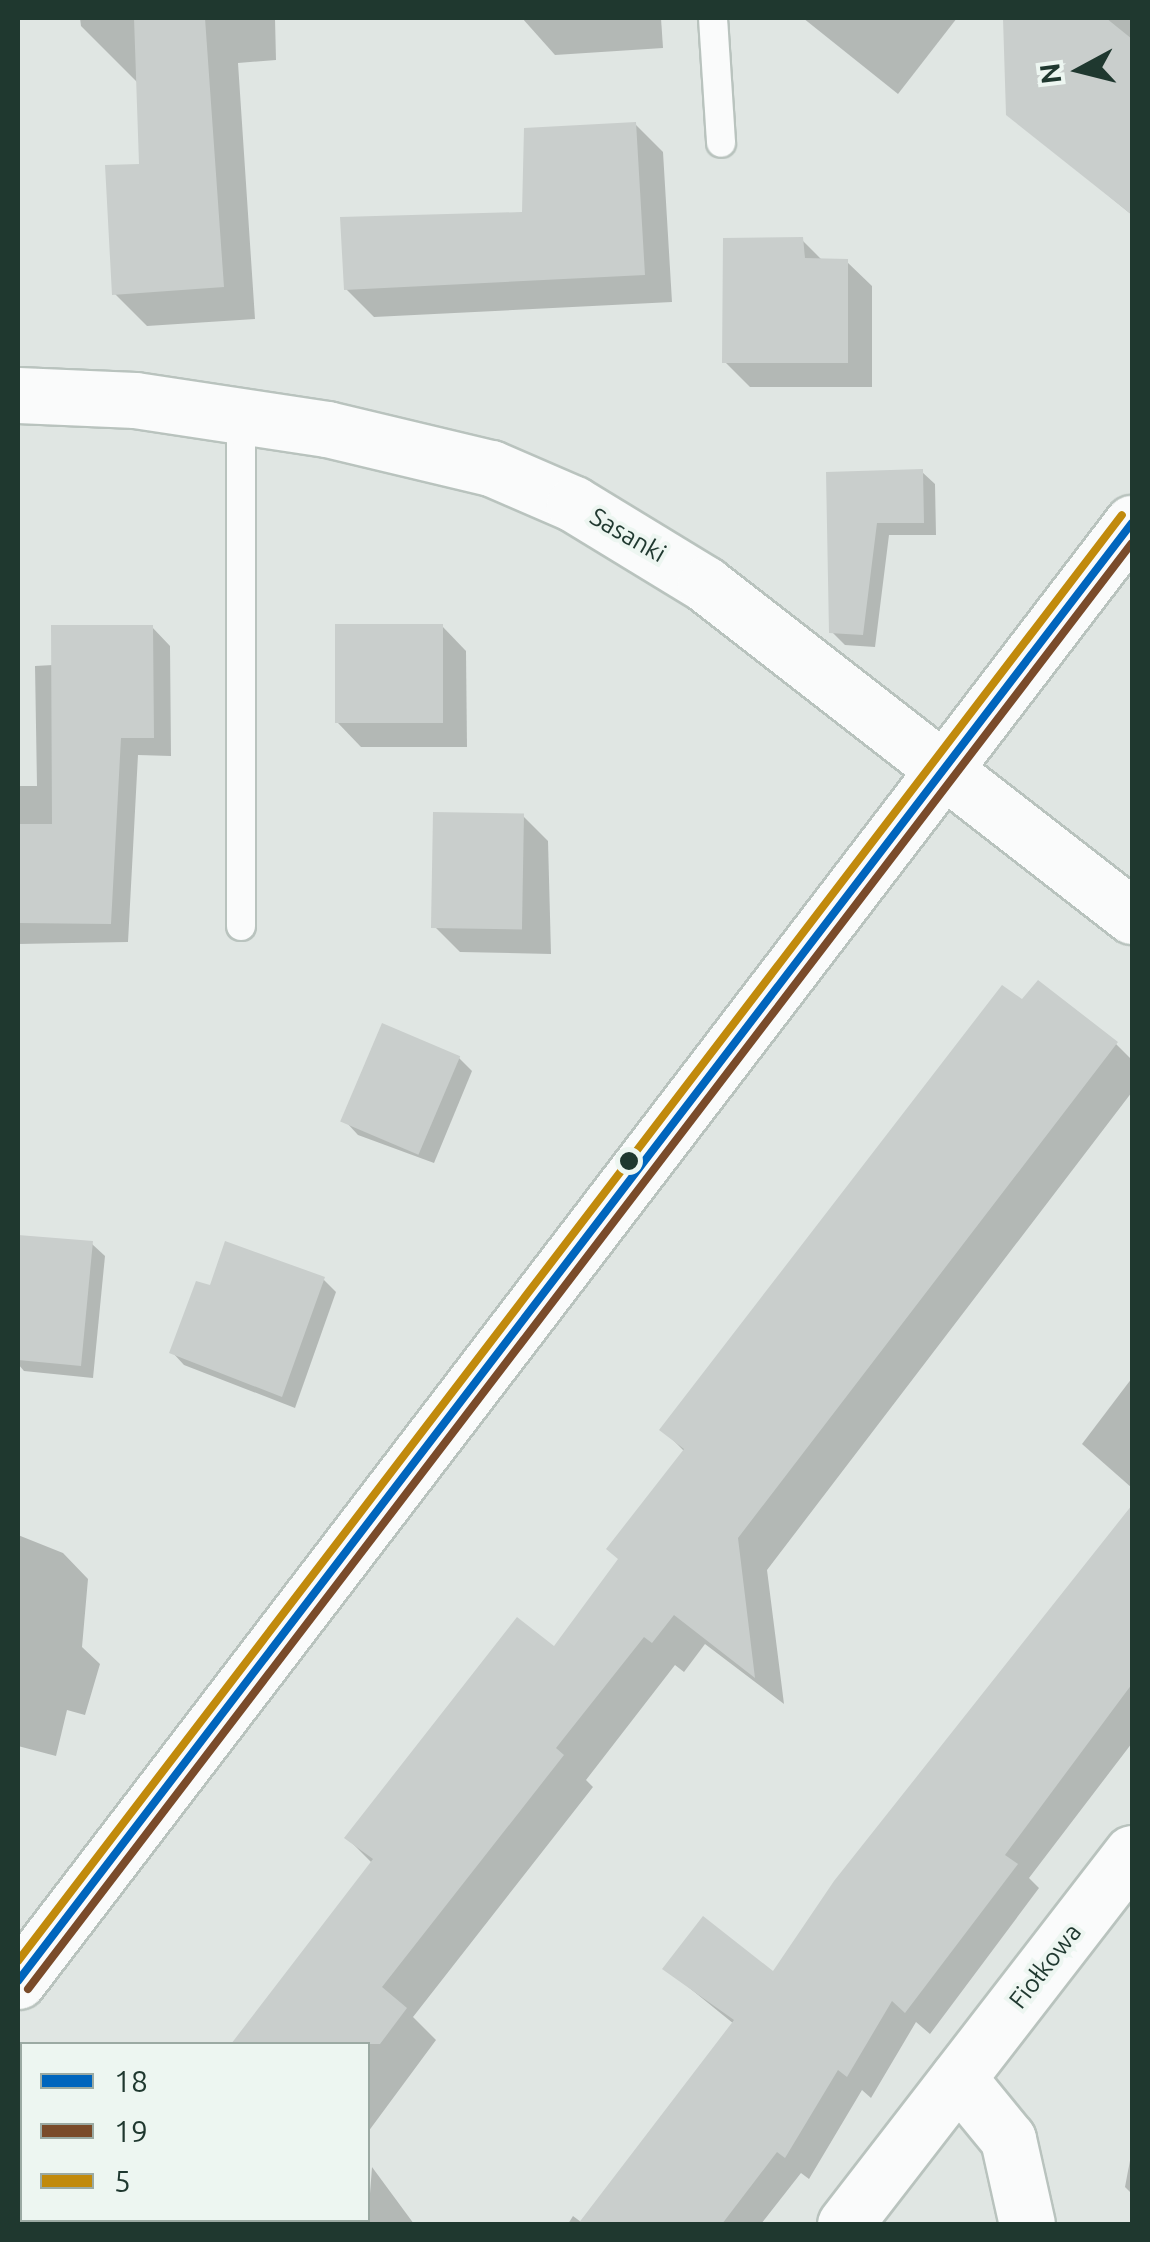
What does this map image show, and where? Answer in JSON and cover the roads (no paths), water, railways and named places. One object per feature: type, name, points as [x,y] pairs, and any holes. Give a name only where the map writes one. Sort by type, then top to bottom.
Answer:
[{"type":"street","name":"Sasanki","points":[[18,395],[134,400],[410,445],[491,468],[574,504],[706,584],[1132,916]]},
{"type":"street","points":[[18,1981],[1132,523]]},
{"type":"street","name":"Fiołkowa","points":[[845,2224],[1132,1854]]},
{"type":"street","points":[[958,2078],[1008,2139],[1026,2224]]},
{"type":"lane","points":[[713,18],[721,144]]},
{"type":"lane","points":[[241,415],[241,926]]}]
